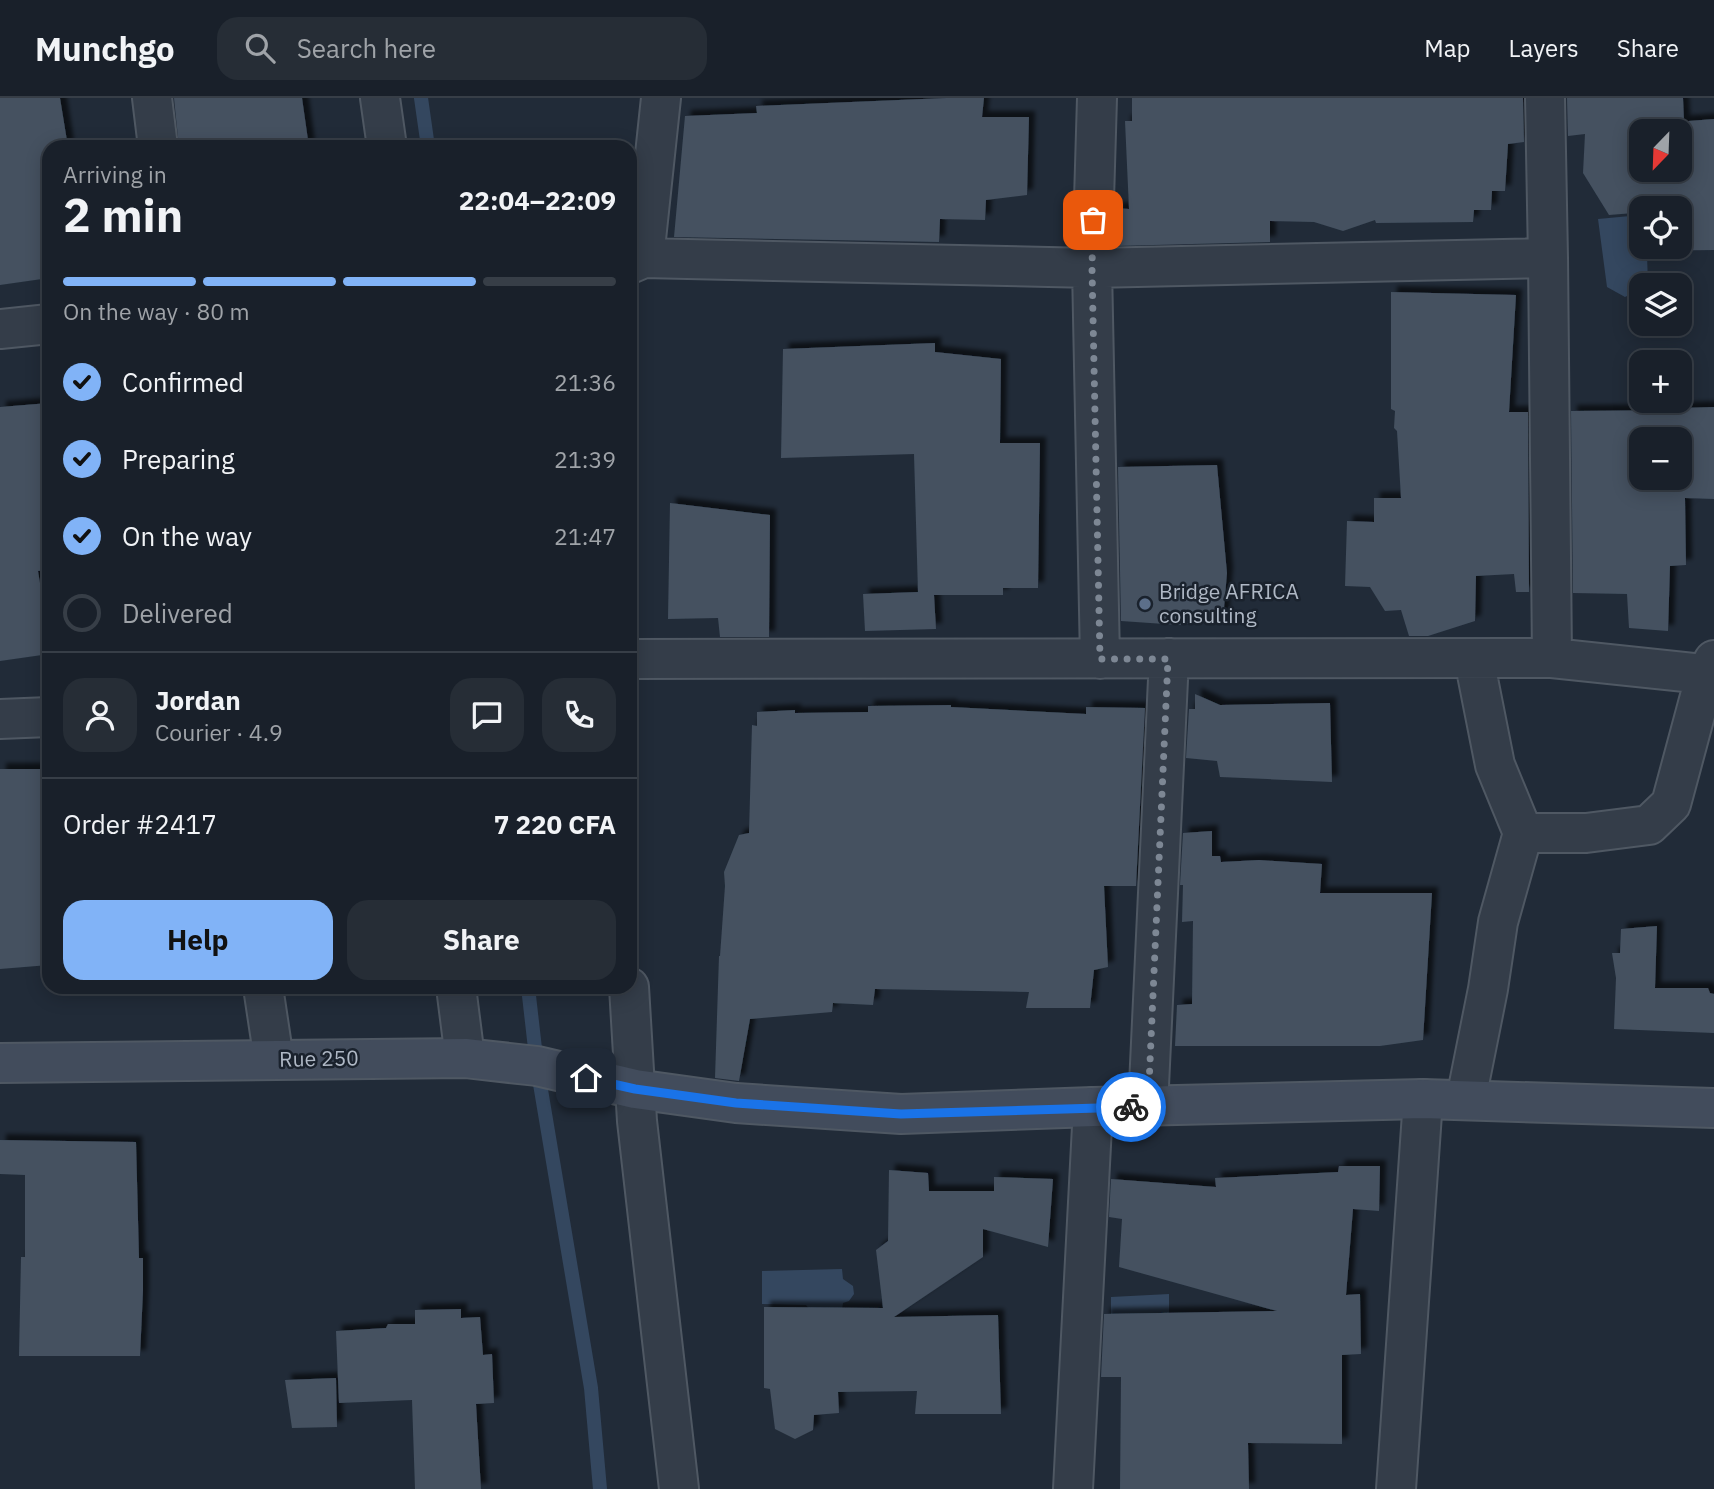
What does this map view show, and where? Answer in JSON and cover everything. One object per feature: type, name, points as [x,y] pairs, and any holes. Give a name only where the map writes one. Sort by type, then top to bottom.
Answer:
[{"type":"street","points":[[152,98],[157,140]]},
{"type":"street","points":[[380,98],[386,140]]},
{"type":"street","points":[[661,98],[637,261],[1092,268],[1548,258]]},
{"type":"street","points":[[1097,98],[1092,268],[1100,659]]},
{"type":"street","points":[[1545,98],[1552,658]]},
{"type":"street","points":[[0,329],[42,325]]},
{"type":"street","points":[[637,659],[1552,658],[1711,669],[1671,804],[1649,825],[1586,833],[1523,833]]},
{"type":"street","points":[[1148,1107],[1168,659]]},
{"type":"street","points":[[1466,1099],[1498,922],[1523,833],[1494,765],[1474,659]]},
{"type":"street","points":[[0,719],[42,717]]},
{"type":"street","points":[[264,994],[274,1060]]},
{"type":"street","points":[[457,994],[465,1058]]},
{"type":"street","points":[[629,994],[637,1121],[679,1489]]},
{"type":"street","name":"Rue 250","points":[[0,1063],[465,1058],[537,1066],[635,1089],[736,1103],[901,1114],[1423,1099],[1714,1108]]},
{"type":"street","points":[[1395,1489],[1423,1099]]},
{"type":"street","points":[[1073,1489],[1093,1107]]},
{"type":"water","points":[[1629,216],[1629,259],[1647,259],[1648,273],[1629,273],[1629,295],[1625,297],[1607,287],[1598,219]]},
{"type":"water","points":[[842,1269],[843,1279],[853,1286],[854,1294],[849,1301],[843,1303],[842,1310],[810,1310],[806,1305],[762,1304],[762,1271]]},
{"type":"water","points":[[1169,1294],[1169,1316],[1111,1315],[1111,1297]]},
{"type":"building","points":[[0,98],[60,98],[67,140],[42,140],[42,279],[0,285]]},
{"type":"building","points":[[174,98],[302,98],[308,140],[178,140]]},
{"type":"building","points":[[984,98],[982,117],[1029,117],[1027,195],[986,200],[985,220],[940,219],[939,242],[674,237],[685,116],[757,113],[756,106]]},
{"type":"building","points":[[1132,98],[1523,98],[1524,142],[1508,144],[1505,191],[1492,191],[1491,210],[1474,210],[1473,222],[1376,223],[1375,220],[1343,231],[1314,222],[1270,221],[1270,242],[1115,246],[1116,208],[1129,209],[1125,121],[1132,121]]},
{"type":"building","points":[[1567,98],[1683,98],[1684,119],[1629,119],[1629,182],[1692,182],[1692,121],[1714,119],[1714,250],[1692,250],[1692,196],[1629,196],[1629,213],[1609,215],[1583,173],[1585,134],[1568,136]]},
{"type":"building","points":[[1391,292],[1516,295],[1509,412],[1528,412],[1529,592],[1516,592],[1514,574],[1476,576],[1475,621],[1428,636],[1409,636],[1401,610],[1385,611],[1370,587],[1345,586],[1347,521],[1374,522],[1374,498],[1401,498],[1397,431],[1394,428],[1395,411],[1391,409]]},
{"type":"building","points":[[935,343],[935,352],[1001,359],[1000,443],[1040,443],[1038,588],[1003,588],[1003,595],[934,595],[936,629],[865,631],[863,594],[918,592],[914,454],[781,458],[783,349]]},
{"type":"building","points":[[42,404],[42,571],[38,571],[42,595],[42,655],[0,661],[0,407]]},
{"type":"building","points":[[1714,407],[1714,499],[1685,498],[1686,565],[1670,566],[1668,631],[1629,628],[1627,594],[1573,593],[1571,411],[1692,413],[1692,408]]},
{"type":"building","points":[[1217,465],[1227,573],[1223,620],[1179,625],[1121,621],[1118,467]]},
{"type":"building","points":[[670,503],[770,515],[769,637],[720,637],[718,618],[668,619]]},
{"type":"building","points":[[1195,694],[1220,705],[1330,703],[1332,782],[1220,777],[1217,761],[1186,758],[1189,709],[1195,709]]},
{"type":"building","points":[[951,705],[1086,714],[1086,707],[1145,708],[1136,886],[1104,886],[1108,967],[1094,970],[1090,1008],[1026,1008],[1029,992],[875,989],[873,1005],[833,1003],[832,1012],[750,1019],[739,1081],[715,1078],[724,872],[739,835],[749,833],[752,725],[757,726],[757,712],[868,712],[868,706]]},
{"type":"building","points":[[0,769],[42,769],[42,966],[0,969]]},
{"type":"building","points":[[1212,831],[1212,856],[1220,856],[1221,862],[1259,860],[1322,864],[1320,893],[1432,893],[1423,1040],[1380,1046],[1175,1046],[1177,1005],[1192,1004],[1193,921],[1182,922],[1183,885],[1180,885],[1183,833]]},
{"type":"building","points":[[1657,926],[1655,988],[1708,988],[1710,993],[1714,994],[1714,1033],[1614,1029],[1616,978],[1612,953],[1620,953],[1621,929]]},
{"type":"building","points":[[0,1140],[136,1142],[139,1258],[143,1258],[140,1356],[19,1356],[21,1257],[25,1257],[25,1175],[0,1174]]},
{"type":"building","points":[[1339,1166],[1380,1166],[1379,1211],[1353,1209],[1346,1295],[1360,1294],[1361,1354],[1342,1355],[1342,1444],[1248,1443],[1249,1489],[1120,1489],[1121,1377],[1101,1377],[1104,1314],[1277,1311],[1119,1267],[1122,1219],[1109,1217],[1111,1179],[1216,1187],[1215,1178],[1338,1172]]},
{"type":"building","points":[[889,1170],[928,1173],[929,1191],[994,1191],[994,1177],[1053,1179],[1048,1247],[983,1229],[983,1257],[894,1317],[998,1315],[1001,1414],[915,1414],[917,1391],[838,1392],[839,1413],[814,1415],[813,1430],[795,1439],[775,1429],[770,1389],[764,1388],[764,1307],[883,1308],[876,1250],[888,1241]]},
{"type":"building","points":[[461,1309],[461,1318],[480,1317],[483,1355],[492,1354],[494,1403],[476,1404],[481,1489],[415,1489],[412,1400],[339,1403],[336,1331],[386,1328],[388,1324],[415,1324],[415,1310]]},
{"type":"building","points":[[336,1378],[337,1427],[292,1428],[285,1380]]},
{"type":"waterway","points":[[421,98],[427,140]]},
{"type":"waterway","points":[[529,994],[537,1066],[591,1388],[600,1489]]},
{"type":"way so far","points":[[1093,220],[1100,659],[1168,659],[1148,1107],[1131,1107]]},
{"type":"place","name":"Bridge AFRICA consulting","points":[[1145,604]]},
{"type":"route","points":[[586,1078],[635,1089],[736,1103],[901,1114],[1131,1107]]}]
